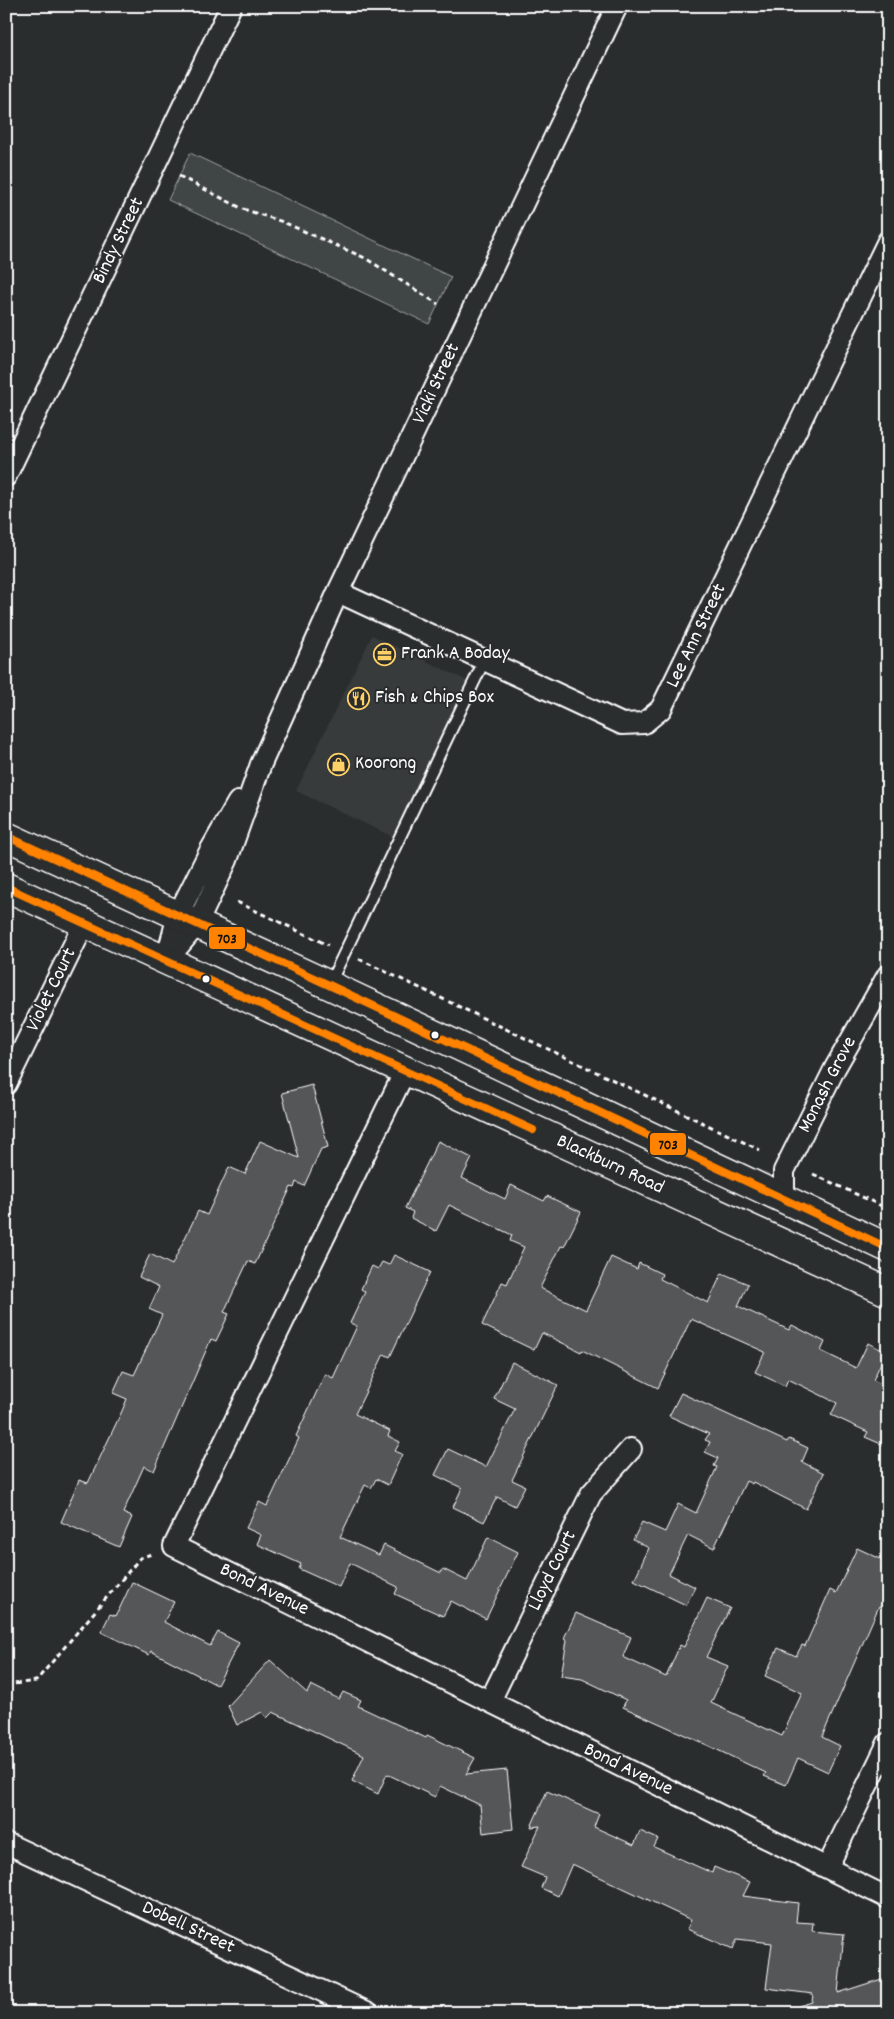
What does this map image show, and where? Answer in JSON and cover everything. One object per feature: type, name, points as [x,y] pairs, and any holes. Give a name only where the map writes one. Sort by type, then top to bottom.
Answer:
[{"type":"main road","points":[[6,836],[329,985],[888,1248]]},
{"type":"main road","name":"Blackburn Road","points":[[6,888],[888,1292]]},
{"type":"street","name":"Bindy Street","points":[[6,476],[231,6]]},
{"type":"street","name":"Vicki Street","points":[[166,961],[187,920],[210,851],[261,764],[338,592],[617,6]]},
{"type":"street","name":"Lee Ann Street","points":[[338,592],[622,724],[644,723],[661,709],[888,241]]},
{"type":"street","name":"Violet Court","points":[[6,1084],[84,924]]},
{"type":"street","name":"Monash Grove","points":[[784,1199],[784,1171],[836,1068],[888,975]]},
{"type":"street","points":[[174,1546],[405,1071]]},
{"type":"street","name":"Lloyd Court","points":[[490,1701],[591,1494],[631,1449]]},
{"type":"street","name":"Bond Avenue","points":[[174,1546],[888,1898]]},
{"type":"street","points":[[827,1868],[888,1743]]},
{"type":"street","name":"Dobell Street","points":[[6,1843],[369,2013]]},
{"type":"lane","points":[[329,985],[485,659]]},
{"type":"path","points":[[180,176],[243,210],[283,222],[365,258],[438,304]]},
{"type":"path","points":[[237,902],[760,1150]]},
{"type":"path","points":[[812,1174],[888,1209]]},
{"type":"path","points":[[6,1685],[36,1681],[140,1558],[174,1546]]},
{"type":"shaded area","points":[[190,153],[451,277],[429,324],[168,200]]},
{"type":"shaded area","points":[[372,635],[468,681],[393,837],[296,791]]},
{"type":"building","points":[[312,1085],[328,1147],[321,1149],[304,1186],[296,1182],[294,1188],[291,1187],[255,1264],[248,1261],[224,1312],[229,1314],[216,1341],[211,1339],[154,1471],[144,1466],[123,1513],[132,1517],[119,1547],[61,1522],[79,1480],[88,1483],[127,1399],[113,1393],[123,1371],[134,1375],[162,1315],[149,1309],[159,1287],[139,1277],[150,1254],[172,1265],[198,1211],[207,1215],[229,1167],[245,1174],[260,1141],[299,1158],[282,1093]]},
{"type":"building","points":[[438,1141],[472,1158],[462,1178],[505,1199],[511,1185],[544,1201],[547,1196],[581,1212],[564,1247],[561,1246],[540,1288],[586,1310],[611,1257],[637,1269],[639,1263],[662,1274],[660,1279],[708,1303],[722,1273],[748,1284],[738,1306],[789,1330],[792,1325],[825,1342],[821,1351],[856,1368],[868,1343],[886,1352],[873,1380],[888,1387],[888,1447],[865,1437],[868,1432],[831,1415],[837,1403],[788,1379],[785,1386],[755,1372],[765,1352],[691,1319],[658,1388],[582,1350],[581,1352],[542,1333],[534,1350],[482,1325],[502,1282],[507,1284],[524,1247],[510,1241],[512,1235],[449,1205],[436,1231],[411,1218],[413,1212],[405,1208]]},
{"type":"building","points":[[394,1255],[430,1272],[390,1357],[384,1354],[355,1414],[390,1431],[388,1436],[400,1442],[395,1451],[402,1454],[388,1485],[376,1479],[371,1488],[365,1485],[340,1537],[379,1555],[384,1545],[441,1573],[443,1569],[467,1581],[488,1537],[518,1552],[486,1619],[451,1601],[443,1616],[395,1594],[398,1587],[350,1563],[339,1587],[299,1569],[301,1564],[257,1544],[261,1535],[246,1528],[259,1502],[267,1506],[299,1438],[296,1436],[325,1374],[333,1378],[357,1326],[350,1323],[365,1292],[361,1289],[372,1266],[378,1269],[382,1262],[389,1265]]},
{"type":"building","points":[[512,1362],[558,1385],[512,1480],[525,1486],[515,1506],[497,1497],[484,1522],[453,1507],[462,1488],[435,1475],[448,1449],[486,1467],[515,1409],[494,1399]]},
{"type":"building","points":[[681,1393],[787,1442],[789,1439],[808,1448],[802,1462],[824,1473],[806,1509],[753,1482],[752,1484],[746,1481],[714,1548],[688,1535],[669,1574],[695,1587],[686,1605],[634,1580],[649,1548],[633,1540],[642,1522],[665,1532],[678,1504],[696,1513],[717,1467],[714,1466],[718,1458],[705,1452],[710,1442],[705,1440],[709,1434],[669,1416]]},
{"type":"building","points":[[857,1548],[885,1561],[881,1568],[888,1571],[888,1610],[879,1606],[822,1737],[840,1746],[828,1772],[798,1758],[786,1785],[764,1776],[766,1773],[623,1707],[626,1700],[582,1679],[561,1676],[567,1640],[564,1638],[576,1613],[631,1637],[623,1657],[666,1677],[680,1645],[684,1647],[707,1598],[730,1608],[706,1657],[728,1666],[711,1703],[782,1736],[802,1693],[765,1676],[778,1648],[796,1656],[802,1645],[805,1646],[830,1590],[836,1593]]},
{"type":"building","points":[[132,1582],[174,1602],[164,1622],[210,1646],[218,1632],[239,1643],[217,1685],[151,1651],[149,1655],[101,1632],[110,1614],[116,1616]]},
{"type":"building","points":[[270,1660],[307,1693],[311,1685],[339,1699],[343,1692],[361,1700],[358,1706],[426,1738],[427,1735],[475,1758],[466,1774],[507,1770],[513,1829],[483,1833],[480,1805],[440,1786],[435,1797],[387,1774],[378,1794],[352,1781],[364,1755],[273,1712],[267,1718],[262,1712],[237,1725],[228,1706]]},
{"type":"building","points":[[547,1791],[599,1814],[594,1827],[634,1845],[640,1831],[658,1839],[654,1847],[712,1873],[714,1867],[750,1882],[743,1896],[798,1903],[796,1922],[813,1923],[812,1931],[844,1934],[838,1993],[888,1977],[888,2013],[791,2013],[790,2009],[812,2002],[813,1994],[766,1988],[772,1943],[737,1939],[733,1949],[687,1929],[691,1920],[572,1864],[558,1896],[541,1888],[545,1877],[521,1867],[540,1826],[531,1827]]},
{"type":"transit line","name":"703","points":[[6,836],[329,985],[888,1248]]},
{"type":"transit line","name":"703","points":[[6,887],[533,1130]]},
{"type":"place","name":"Frank A Boday","points":[[385,654]]},
{"type":"place","name":"Fish & Chips Box","points":[[359,698]]},
{"type":"place","name":"Koorong","points":[[339,764]]}]
